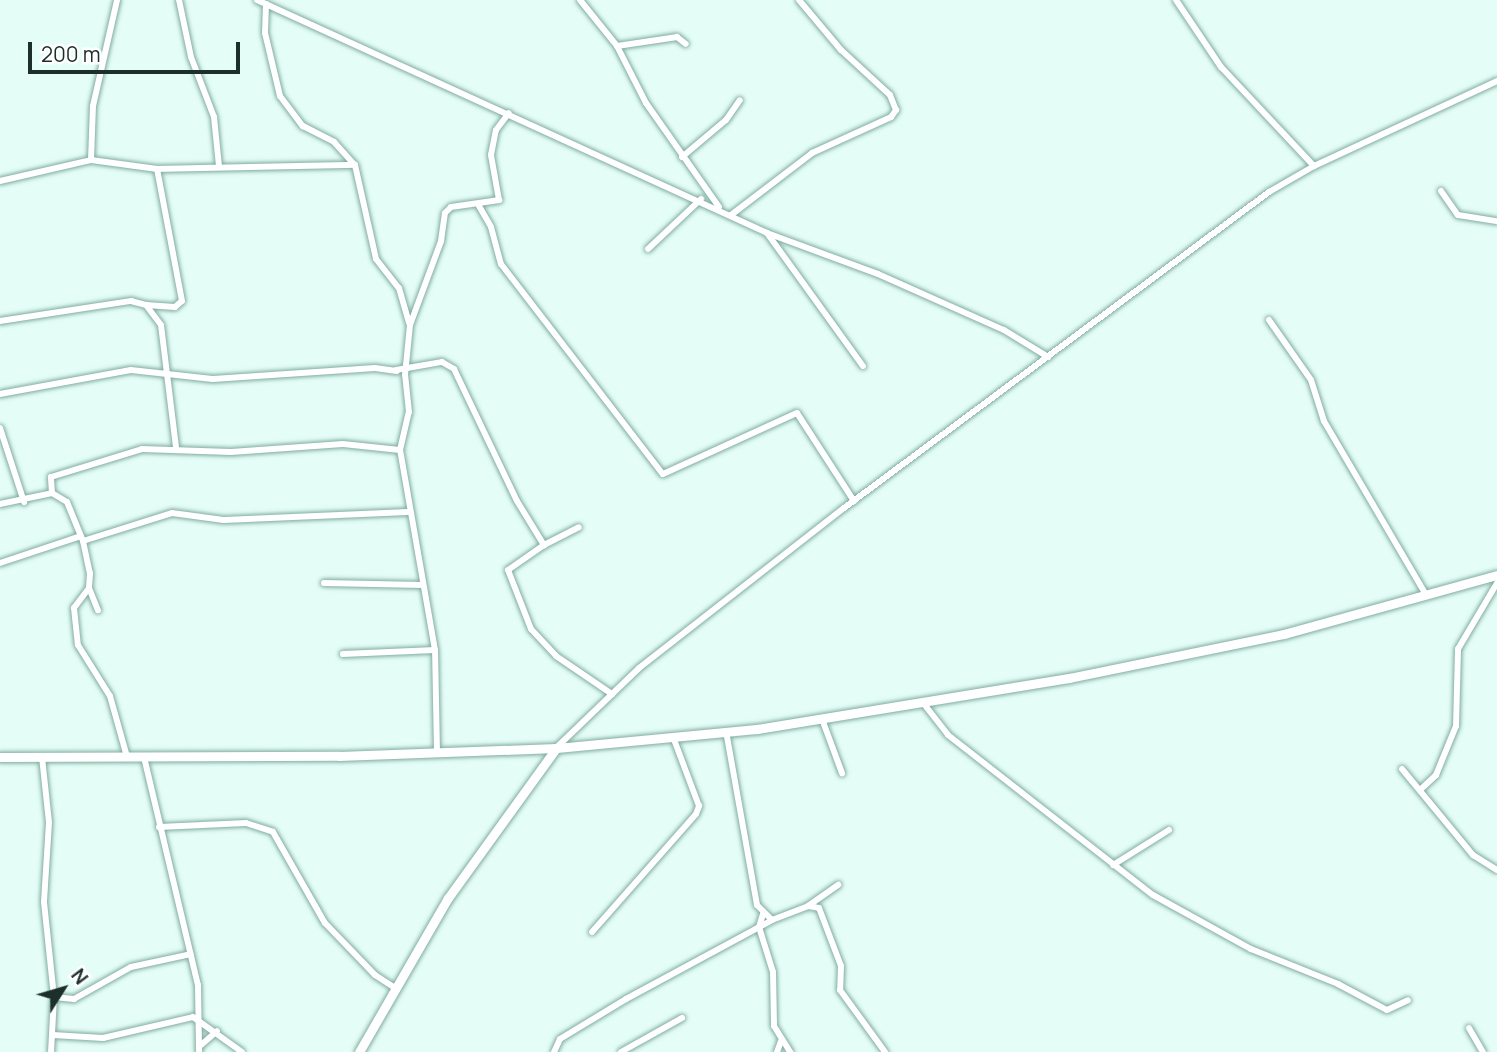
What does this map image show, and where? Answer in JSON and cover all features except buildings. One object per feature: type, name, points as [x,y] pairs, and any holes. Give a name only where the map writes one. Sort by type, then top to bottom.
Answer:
[{"type":"main road","points":[[0,757],[144,757],[556,748],[726,731],[924,704],[1284,634],[1497,575]]},
{"type":"main road","points":[[359,1052],[462,877],[556,748]]},
{"type":"street","points":[[91,160],[93,106],[117,0]]},
{"type":"street","points":[[179,0],[191,57],[214,117],[219,166]]},
{"type":"street","points":[[257,0],[701,199],[767,233],[878,274],[1004,330],[1048,357]]},
{"type":"street","points":[[580,0],[617,46],[646,103],[721,209]]},
{"type":"street","points":[[731,215],[812,153],[891,117],[896,110],[890,95],[841,50],[799,0]]},
{"type":"street","points":[[1176,0],[1221,66],[1314,166]]},
{"type":"street","points":[[266,4],[265,33],[280,96],[303,126],[334,142],[355,165],[376,259],[400,288],[410,326]]},
{"type":"street","points":[[617,46],[677,37],[686,44]]},
{"type":"street","points":[[556,748],[612,694],[853,500],[1269,192],[1314,166],[1497,81]]},
{"type":"street","points":[[682,157],[726,120],[740,100]]},
{"type":"street","points":[[437,752],[435,650],[408,512],[400,450],[409,412],[405,371],[410,326],[441,241],[445,213],[451,207],[479,206],[499,200],[491,155],[496,130],[509,113]]},
{"type":"street","points":[[0,181],[91,160],[157,169],[355,165]]},
{"type":"street","points":[[0,321],[131,301],[175,307],[182,302],[157,169]]},
{"type":"street","points":[[1441,191],[1458,215],[1497,221]]},
{"type":"street","points":[[648,249],[701,199]]},
{"type":"street","points":[[479,206],[491,227],[501,264],[663,474],[797,413],[853,500]]},
{"type":"street","points":[[767,233],[863,366]]},
{"type":"street","points":[[146,305],[161,325],[164,372],[176,447]]},
{"type":"street","points":[[1269,320],[1311,380],[1324,421],[1426,595]]},
{"type":"street","points":[[0,394],[83,377],[164,372],[213,379],[405,371],[443,362],[454,369],[517,501],[544,545]]},
{"type":"street","points":[[0,428],[24,502]]},
{"type":"street","points":[[98,610],[89,588],[82,539],[61,496],[53,489],[51,477],[142,449],[176,447],[232,452],[343,444],[400,450]]},
{"type":"street","points":[[0,504],[24,502],[53,489]]},
{"type":"street","points":[[0,562],[172,513],[224,520],[408,512]]},
{"type":"street","points":[[579,527],[544,545],[508,570],[531,629],[556,656],[612,694]]},
{"type":"street","points":[[324,583],[423,584]]},
{"type":"street","points":[[1420,790],[1436,775],[1456,726],[1458,649],[1497,583]]},
{"type":"street","points":[[89,588],[74,608],[78,645],[110,696],[127,757]]},
{"type":"street","points":[[343,654],[435,650]]},
{"type":"street","points":[[924,704],[948,735],[1153,895],[1251,949],[1338,984],[1387,1010],[1408,1000]]},
{"type":"street","points":[[822,719],[842,773]]},
{"type":"street","points":[[726,731],[738,820],[763,914],[759,927],[773,972],[774,1026],[790,1052]]},
{"type":"street","points":[[592,932],[696,814],[699,806],[673,737]]},
{"type":"street","points":[[42,757],[48,822],[44,901],[54,998],[51,1052]]},
{"type":"street","points":[[144,757],[191,954],[200,1020],[200,1048]]},
{"type":"street","points":[[1402,769],[1473,855],[1497,870]]},
{"type":"street","points":[[159,827],[246,823],[273,832],[325,923],[375,975],[396,988]]},
{"type":"street","points":[[1113,865],[1169,830]]},
{"type":"street","points":[[554,1052],[560,1040],[626,999],[772,919],[808,906],[838,885]]},
{"type":"street","points":[[808,906],[819,908],[832,937],[841,966],[840,990],[885,1052]]},
{"type":"street","points":[[763,914],[772,919]]},
{"type":"street","points":[[54,998],[74,999],[131,967],[191,954]]},
{"type":"street","points":[[621,1052],[682,1018]]},
{"type":"street","points":[[53,1035],[103,1038],[161,1022],[200,1020],[242,1052]]},
{"type":"street","points":[[1469,1028],[1483,1052]]},
{"type":"street","points":[[200,1048],[217,1031]]},
{"type":"street","points":[[777,1052],[781,1041]]}]
